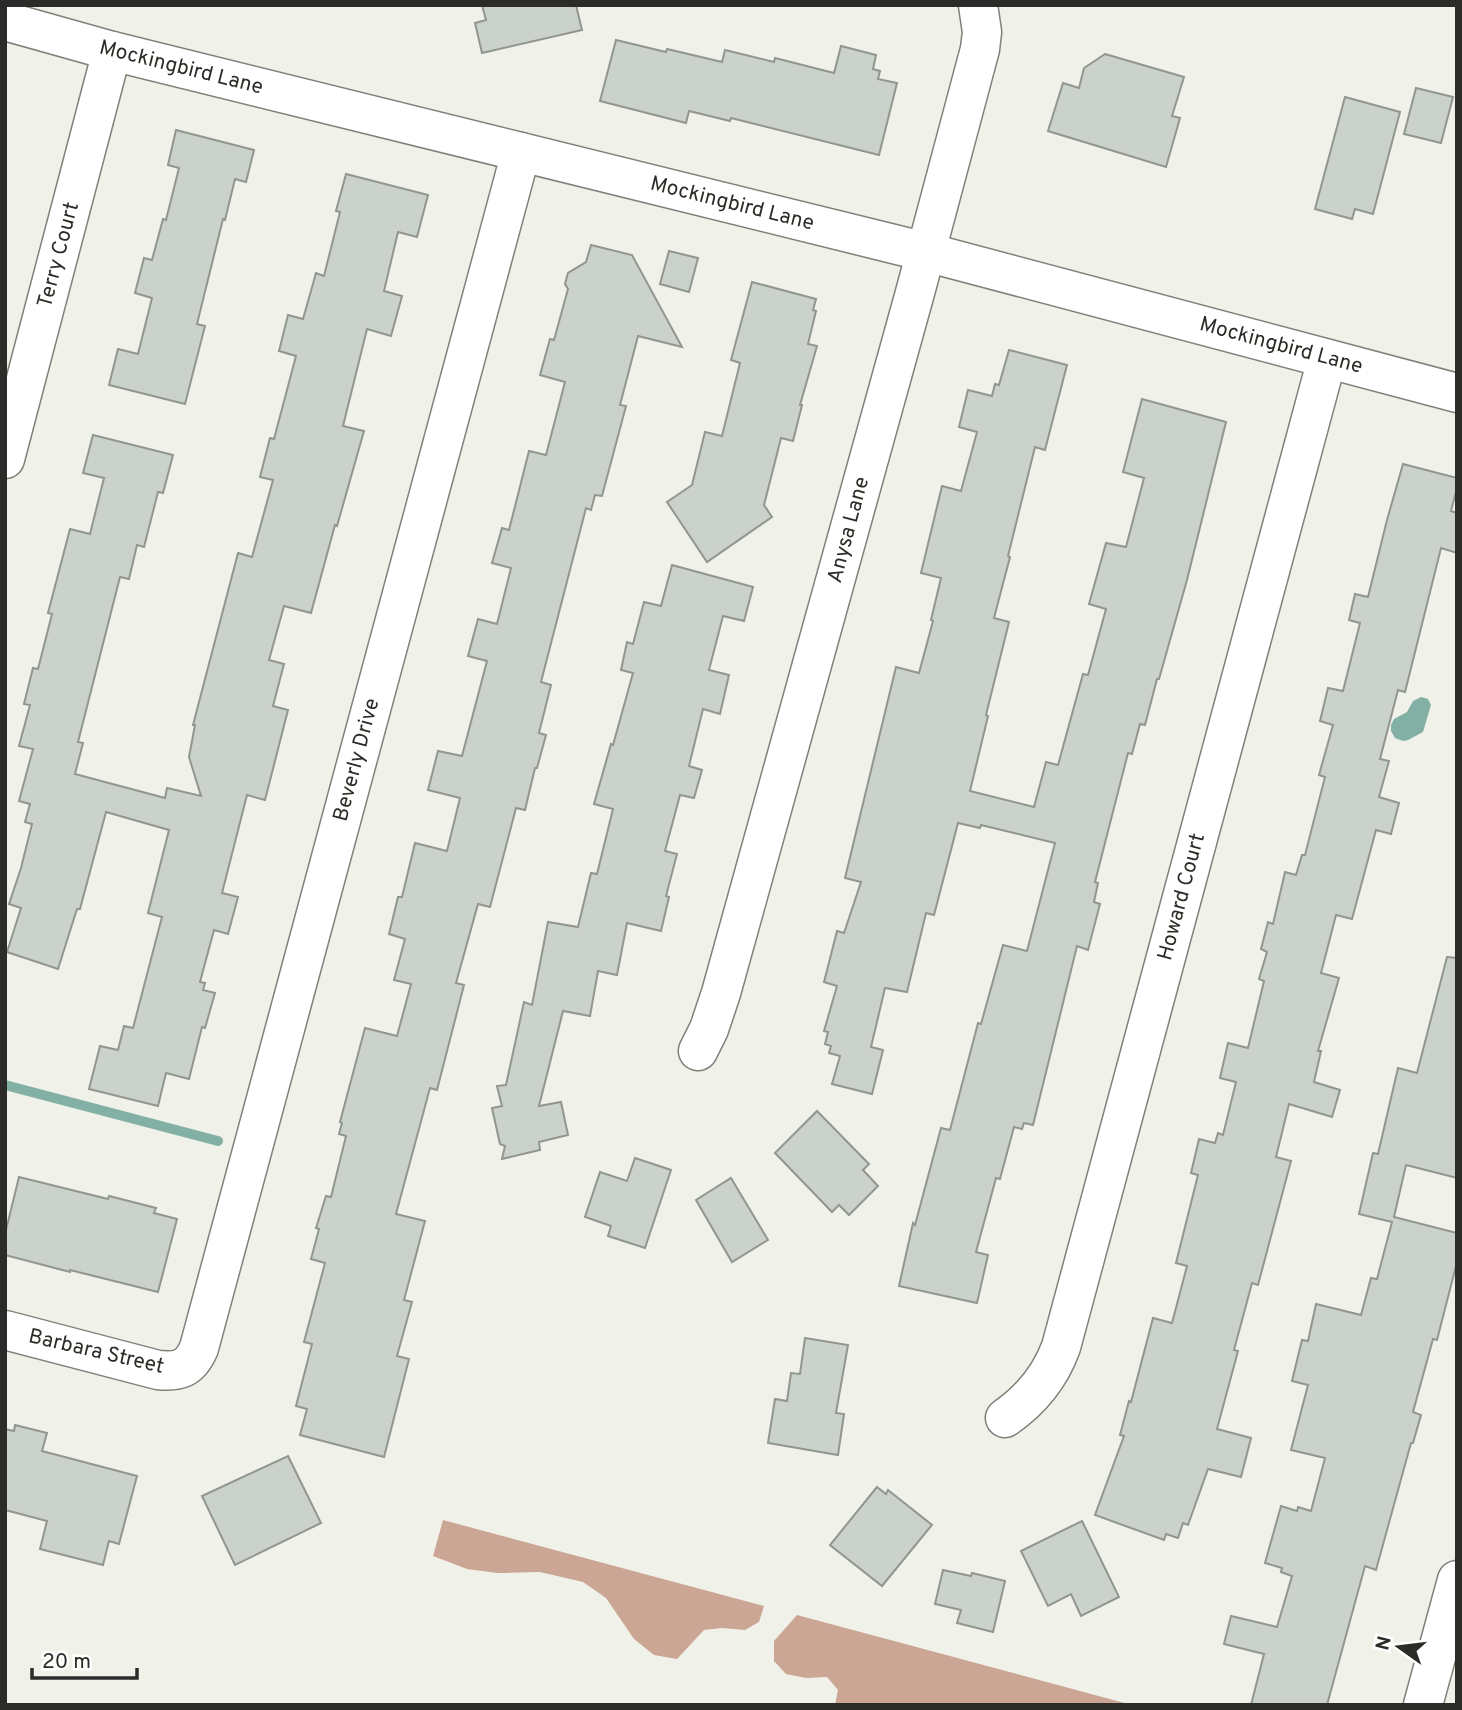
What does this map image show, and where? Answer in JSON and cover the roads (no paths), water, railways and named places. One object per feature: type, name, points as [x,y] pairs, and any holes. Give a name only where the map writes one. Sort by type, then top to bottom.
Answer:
[{"type":"street","name":"Anysa Lane","points":[[698,1051],[709,1029],[721,993],[926,252],[980,48],[982,32],[978,5]]},
{"type":"street","name":"Mockingbird Lane","points":[[5,21],[111,51],[926,252],[1457,393]]},
{"type":"street","name":"Terry Court","points":[[5,459],[111,51]]},
{"type":"street","name":"Beverly Drive","points":[[187,1366],[194,1358],[202,1338],[521,152]]},
{"type":"street","name":"Howard Court","points":[[1005,1418],[1039,1387],[1061,1347],[1327,359]]},
{"type":"street","name":"Barbara Street","points":[[5,1330],[158,1370],[178,1370],[187,1366]]},
{"type":"street","points":[[1423,1705],[1457,1580]]},
{"type":"water","points":[[1421,697],[1428,699],[1431,705],[1423,732],[1408,740],[1395,738],[1391,731],[1394,719],[1407,712],[1413,701]]},
{"type":"waterway","points":[[5,1085],[218,1141]]}]
